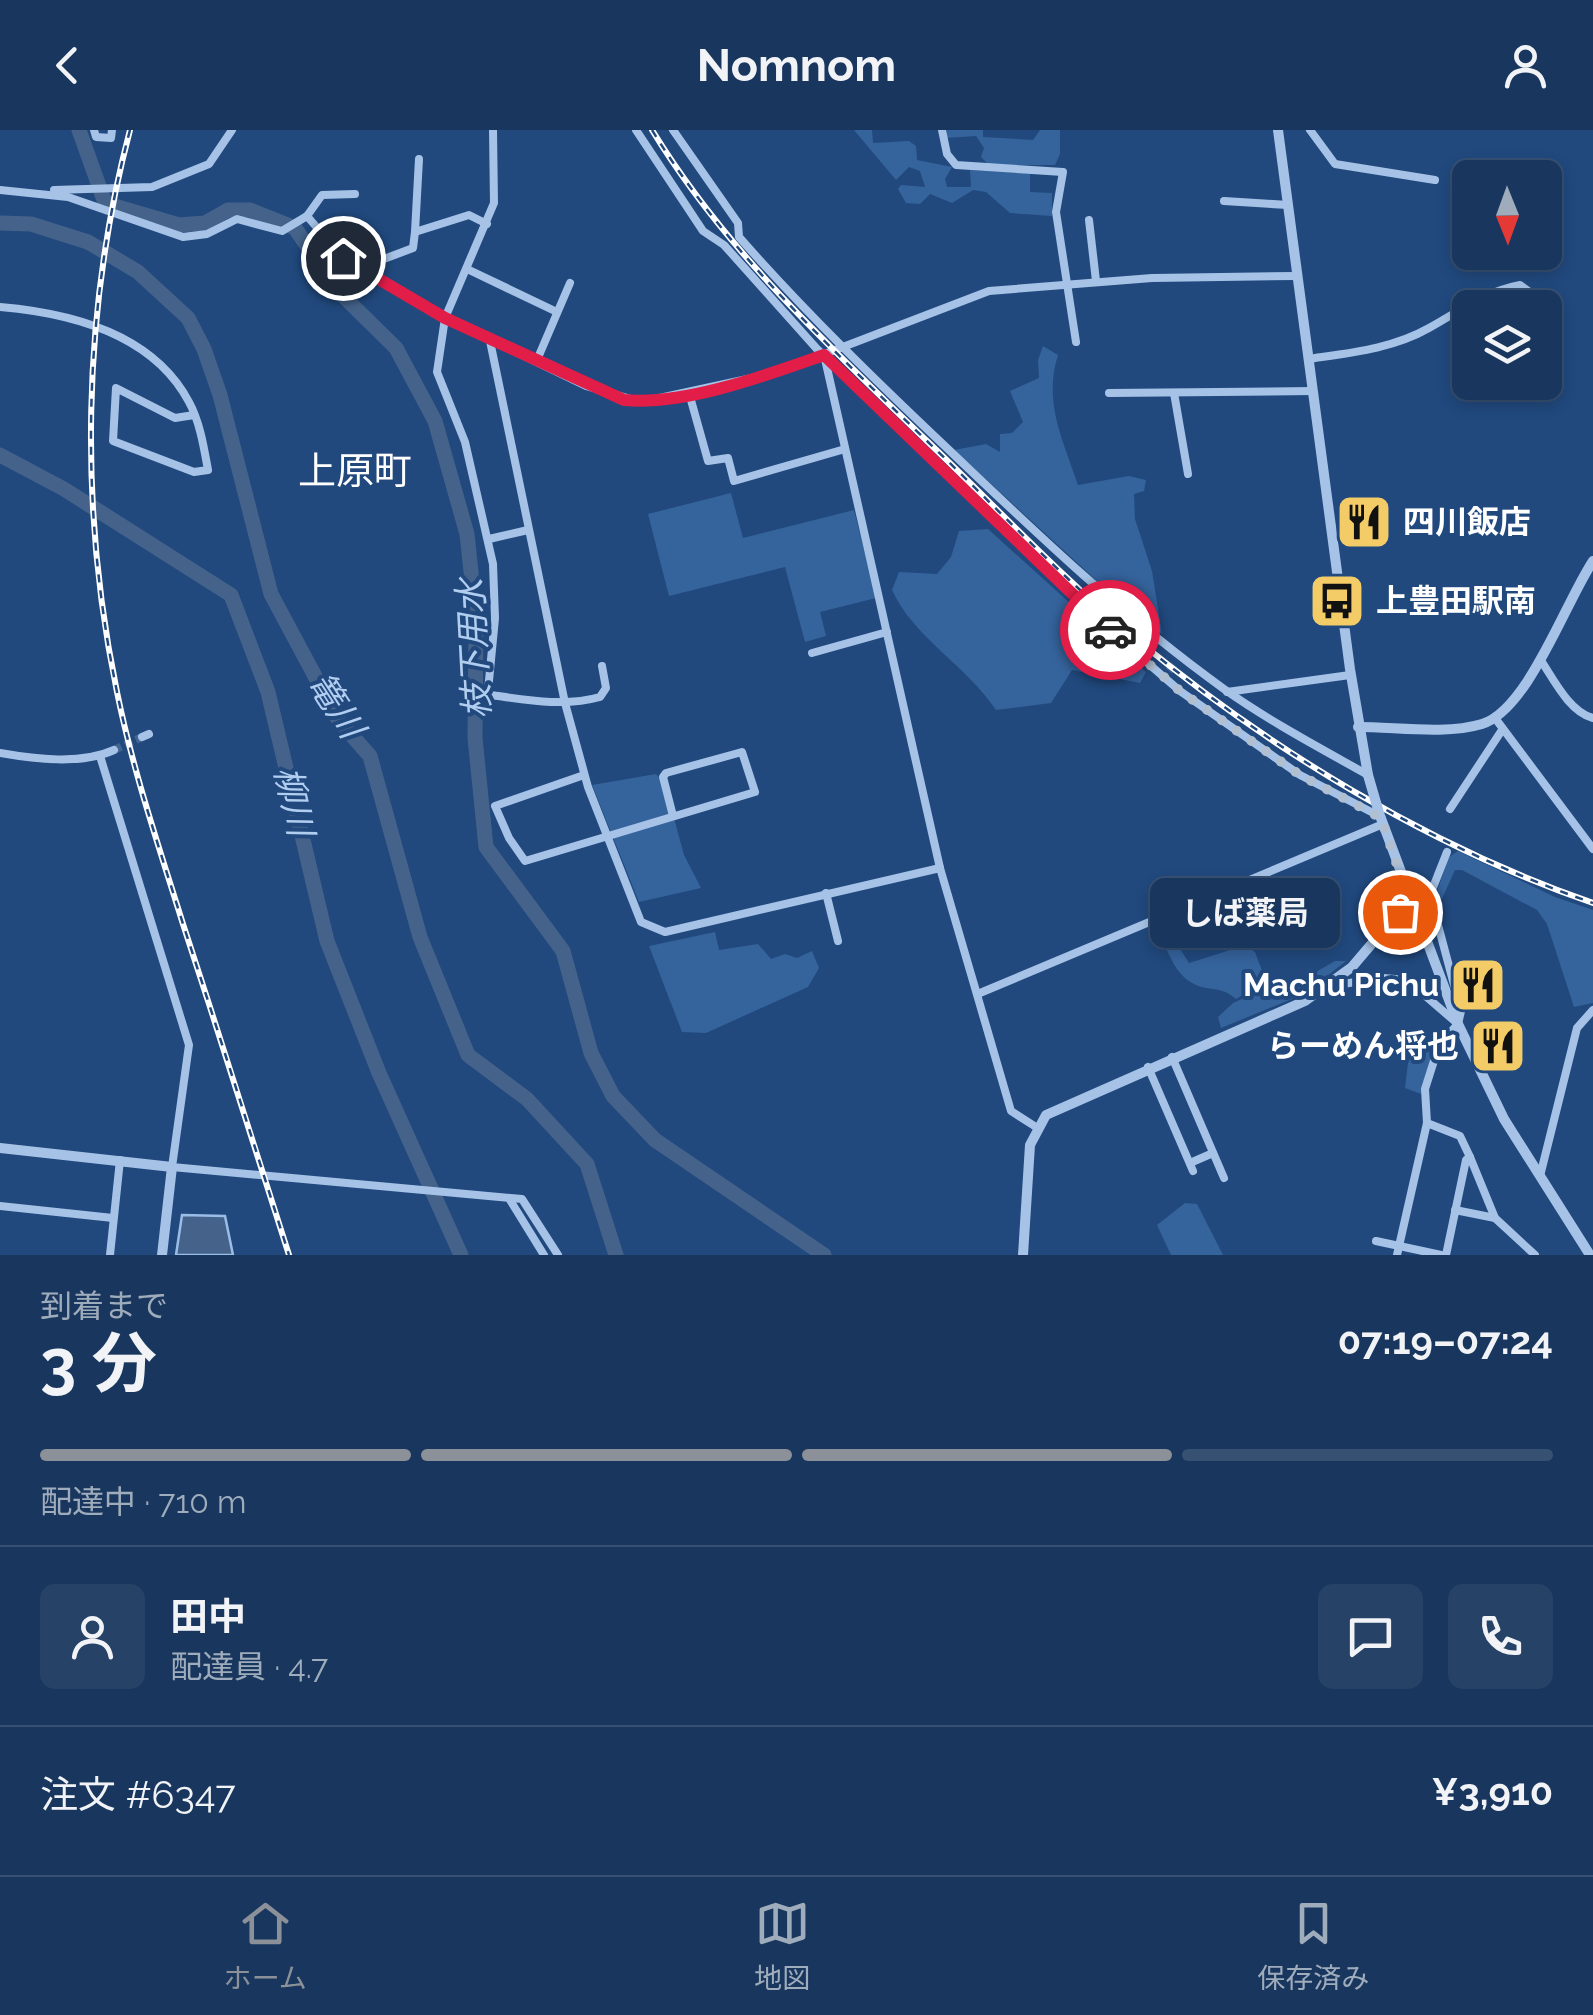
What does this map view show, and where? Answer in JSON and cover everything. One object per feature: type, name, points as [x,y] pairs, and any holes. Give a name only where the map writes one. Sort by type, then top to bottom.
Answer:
[{"type":"street","points":[[94,130],[96,137],[111,138],[112,130]]},
{"type":"street","points":[[0,190],[152,187],[208,164],[232,130]]},
{"type":"street","points":[[492,130],[495,199],[445,318],[437,372],[465,442],[489,540],[495,618],[488,691],[490,695],[565,703],[600,697],[606,682],[602,666]]},
{"type":"street","points":[[636,130],[703,232],[724,246],[824,355],[1167,674],[1300,775],[1381,818]]},
{"type":"street","points":[[673,130],[738,223],[739,238],[800,307],[977,477],[1178,659],[1368,775]]},
{"type":"street","points":[[942,130],[947,154],[956,165],[1063,172],[1056,212],[1076,342]]},
{"type":"street","points":[[1278,130],[1350,675],[1368,775],[1409,900],[1458,1024],[1504,1119],[1590,1255]]},
{"type":"street","points":[[1310,130],[1335,164],[1435,180]]},
{"type":"street","points":[[360,268],[413,248],[419,159]]},
{"type":"street","points":[[46,191],[172,236],[207,234],[237,219],[282,231],[304,218],[322,195],[355,194]]},
{"type":"street","points":[[1224,201],[1288,205]]},
{"type":"street","points":[[415,232],[469,215],[487,224]]},
{"type":"street","points":[[304,218],[343,258],[445,318],[624,400],[655,401],[774,372],[989,292],[1096,281],[1297,276]]},
{"type":"street","points":[[1088,220],[1096,281]]},
{"type":"street","points":[[466,269],[557,312]]},
{"type":"street","points":[[536,360],[570,283]]},
{"type":"street","points":[[1496,290],[1520,285],[1526,290]]},
{"type":"street","points":[[0,307],[72,317],[106,329],[155,360],[181,388],[194,415],[208,470],[194,472],[113,441],[116,388],[175,418],[194,415]]},
{"type":"street","points":[[1308,359],[1380,348],[1452,315]]},
{"type":"street","points":[[490,341],[565,703],[604,834],[641,922],[658,931],[940,868]]},
{"type":"street","points":[[824,355],[940,868],[980,993],[1011,1110],[1036,1127]]},
{"type":"street","points":[[1109,393],[1313,391]]},
{"type":"street","points":[[689,393],[708,461],[728,458],[734,482],[846,449]]},
{"type":"street","points":[[1174,393],[1188,474]]},
{"type":"street","points":[[489,540],[528,530]]},
{"type":"street","points":[[1358,727],[1453,728],[1495,718],[1517,700],[1593,561]]},
{"type":"street","points":[[812,653],[888,632]]},
{"type":"street","points":[[1540,658],[1572,704],[1593,718]]},
{"type":"street","points":[[1228,692],[1350,675]]},
{"type":"street","points":[[1495,718],[1593,849]]},
{"type":"street","points":[[1450,809],[1502,730]]},
{"type":"street","points":[[0,753],[30,758],[100,756],[114,750]]},
{"type":"street","points":[[584,775],[495,806],[508,838],[528,862],[604,834],[673,816],[755,792],[742,752],[666,773],[663,777],[673,816]]},
{"type":"street","points":[[100,756],[189,1046],[162,1255]]},
{"type":"street","points":[[980,993],[1381,818]]},
{"type":"street","points":[[1398,1250],[1427,1123],[1425,1092],[1437,1051],[1458,1024],[1461,1011],[1430,895],[1447,852]]},
{"type":"street","points":[[826,894],[838,941]]},
{"type":"street","points":[[1023,1255],[1030,1145],[1036,1127],[1060,1105],[1305,1001],[1360,959],[1409,900]]},
{"type":"street","points":[[1329,986],[1373,978],[1407,980],[1458,1024]]},
{"type":"street","points":[[1540,1176],[1577,1028],[1593,1010]]},
{"type":"street","points":[[1172,1057],[1224,1178]]},
{"type":"street","points":[[1148,1068],[1191,1167],[1213,1153]]},
{"type":"street","points":[[1427,1123],[1460,1136],[1495,1218],[1535,1255]]},
{"type":"street","points":[[0,1148],[522,1199],[558,1255]]},
{"type":"street","points":[[1376,1240],[1398,1250],[1443,1255],[1470,1157]]},
{"type":"street","points":[[110,1255],[120,1160]]},
{"type":"street","points":[[510,1200],[544,1255]]},
{"type":"street","points":[[0,1206],[114,1218]]},
{"type":"street","points":[[1455,1210],[1495,1218]]},
{"type":"shaded area","points":[[854,130],[872,130],[873,143],[909,141],[916,146],[917,160],[952,167],[945,179],[947,187],[971,187],[970,170],[1030,173],[1030,192],[1052,193],[1052,216],[1010,213],[986,192],[973,190],[952,203],[930,194],[920,204],[906,203],[898,189],[901,185],[925,187],[920,171],[909,167],[896,180]]},
{"type":"shaded area","points":[[947,130],[983,130],[983,137],[1033,140],[1040,130],[1060,130],[1060,154],[1055,165],[989,165],[981,157],[984,148],[976,136],[946,138]]},
{"type":"shaded area","points":[[1043,346],[1058,355],[1054,405],[1078,485],[1129,476],[1146,480],[1144,491],[1134,494],[1135,519],[1152,571],[1162,634],[1132,613],[954,450],[986,444],[1000,452],[1000,434],[1012,433],[1023,422],[1010,391],[1039,378],[1038,360]]},
{"type":"shaded area","points":[[731,493],[743,538],[854,510],[876,598],[820,612],[826,636],[805,642],[785,567],[669,596],[648,514]]},
{"type":"shaded area","points":[[988,529],[1146,672],[1140,683],[1072,670],[1051,703],[996,710],[971,679],[913,623],[892,590],[899,572],[937,574],[951,557],[959,531]]},
{"type":"shaded area","points":[[656,774],[665,785],[684,855],[701,888],[639,902],[592,785]]},
{"type":"shaded area","points":[[1458,851],[1555,897],[1593,910],[1593,1003],[1574,1007],[1547,924],[1537,910],[1462,870],[1455,870],[1440,903],[1434,900],[1449,857]]},
{"type":"shaded area","points":[[1165,925],[1189,963],[1246,945],[1255,952],[1263,973],[1254,988],[1236,999],[1196,985],[1182,975],[1172,960],[1160,934]]},
{"type":"shaded area","points":[[715,932],[719,950],[758,944],[771,959],[785,954],[797,958],[812,951],[819,968],[808,987],[706,1033],[682,1032],[649,946]]},
{"type":"shaded area","points":[[1335,961],[1346,961],[1304,994],[1221,1028],[1218,1017],[1233,1003],[1264,989],[1276,995]]},
{"type":"shaded area","points":[[1411,1037],[1436,1044],[1421,1094],[1405,1088]]},
{"type":"shaded area","points":[[1185,1203],[1197,1204],[1223,1255],[1171,1255],[1157,1225]]},
{"type":"shaded area","points":[[182,1215],[225,1216],[233,1255],[176,1255]]},
{"type":"waterway","name":"枝下用水","points":[[79,130],[104,200],[111,205],[179,225],[205,223],[228,210],[250,210],[295,228],[336,289],[396,348],[435,421],[467,534],[476,619],[475,738],[486,847],[563,951],[591,1053],[613,1096],[655,1140],[824,1255]]},
{"type":"waterway","name":"篭川","points":[[0,223],[31,224],[88,242],[138,272],[188,318],[220,395],[271,594],[339,721],[370,756],[420,937],[468,1055],[527,1099],[587,1164],[616,1255]]},
{"type":"waterway","name":"柳川","points":[[0,455],[64,489],[231,595],[268,692],[327,941],[379,1073],[461,1255]]},
{"type":"tunnel","points":[[1169,671],[1176,662]]},
{"type":"tunnel","points":[[114,750],[142,737]]},
{"type":"railway","points":[[130,130],[102,269],[91,410],[96,552],[105,622],[123,721],[147,809],[289,1255]]},
{"type":"railway","points":[[652,130],[712,216],[779,294],[1056,567],[1136,639],[1241,719],[1353,791],[1471,853],[1593,903]]},
{"type":"way so far","points":[[1110,630],[1180,691],[1300,775],[1381,818],[1409,900],[1400,912]]},
{"type":"place","name":"四川飯店","points":[[1364,522]]},
{"type":"place","name":"上豊田駅南","points":[[1337,601]]},
{"type":"place","name":"しば薬局","points":[[1400,912]]},
{"type":"place","name":"Machu Pichu","points":[[1478,985]]},
{"type":"place","name":"らーめん将也","points":[[1498,1046]]},
{"type":"district","name":"上原町","points":[[355,471]]},
{"type":"route","points":[[343,258],[490,341],[624,400],[655,401],[774,372],[824,355],[1110,630]]}]
